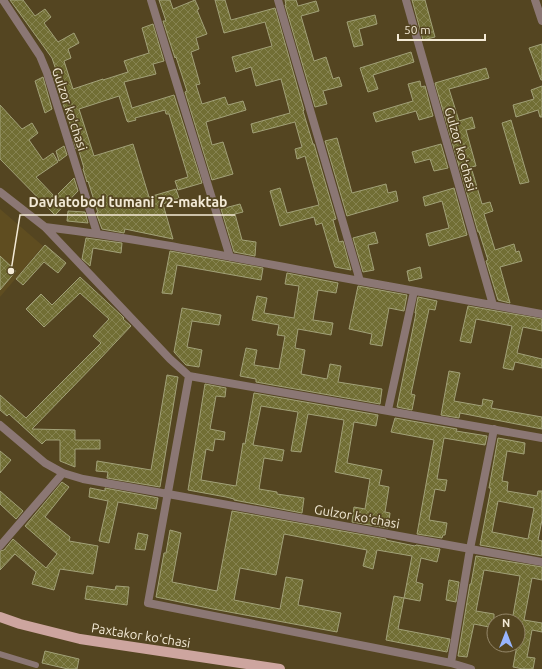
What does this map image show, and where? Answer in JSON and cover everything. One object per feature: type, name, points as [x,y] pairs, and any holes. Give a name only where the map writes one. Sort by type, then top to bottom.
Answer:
[{"type":"main road","name":"Paxtakor koʻchasi","points":[[0,617],[20,624],[80,639],[280,669]]},
{"type":"street","name":"Gulzor koʻchasi","points":[[0,3],[3,0],[40,56],[47,72],[97,233]]},
{"type":"street","points":[[151,0],[230,257]]},
{"type":"street","points":[[278,0],[360,281]]},
{"type":"street","name":"Gulzor koʻchasi","points":[[406,0],[493,305]]},
{"type":"street","points":[[535,0],[542,21]]},
{"type":"street","points":[[0,192],[45,227],[170,359],[189,376],[542,438]]},
{"type":"street","points":[[45,227],[97,233],[542,314]]},
{"type":"street","points":[[388,410],[414,291]]},
{"type":"street","points":[[189,376],[148,603],[451,663],[471,669]]},
{"type":"street","name":"Gulzor koʻchasi","points":[[0,425],[45,463],[63,473],[83,479],[542,562]]},
{"type":"street","points":[[451,663],[470,549],[494,429]]},
{"type":"street","points":[[0,546],[63,473]]},
{"type":"lane","points":[[0,654],[36,665]]},
{"type":"shaded area","points":[[0,209],[43,246],[0,297]]},
{"type":"building","points":[[10,0],[23,0],[35,16],[45,9],[51,17],[44,23],[58,42],[74,33],[79,43],[68,49],[71,58],[64,61],[73,89],[128,72],[124,61],[149,53],[142,28],[153,24],[164,61],[153,64],[156,74],[124,82],[132,108],[174,95],[202,183],[178,190],[175,181],[188,177],[169,114],[166,114],[165,110],[135,118],[136,120],[128,122],[119,96],[79,109],[94,156],[133,144],[149,197],[176,189],[179,198],[163,204],[173,239],[125,229],[124,233],[102,229],[96,213],[98,213],[83,169],[84,168],[78,148],[76,149],[73,139],[75,138],[52,72],[56,70],[52,58]]},
{"type":"building","points":[[159,0],[170,0],[173,9],[195,0],[199,9],[197,10],[207,34],[196,38],[199,49],[191,52],[200,84],[196,85],[202,104],[225,97],[228,105],[243,101],[246,110],[206,122],[212,145],[223,142],[233,174],[212,180],[185,92],[187,91],[163,21],[166,21]]},
{"type":"building","points":[[215,0],[225,0],[231,20],[275,8],[304,110],[303,111],[336,219],[333,220],[339,242],[343,241],[351,270],[335,267],[322,223],[316,225],[314,217],[280,226],[270,191],[280,188],[287,213],[319,205],[305,156],[297,159],[295,149],[302,147],[295,122],[253,133],[251,124],[290,113],[281,79],[256,86],[251,67],[236,72],[232,57],[272,46],[265,22],[224,33]]},
{"type":"building","points":[[285,0],[296,0],[298,6],[316,1],[319,11],[301,16],[314,61],[326,57],[333,79],[339,77],[342,86],[323,91],[327,104],[315,107],[285,5]]},
{"type":"building","points":[[412,0],[425,0],[435,37],[423,40]]},
{"type":"building","points":[[375,15],[377,24],[359,29],[363,45],[354,47],[347,22]]},
{"type":"building","points":[[542,44],[542,80],[541,80],[529,48]]},
{"type":"building","points":[[411,52],[414,62],[373,75],[378,89],[368,92],[360,68]]},
{"type":"building","points":[[486,68],[489,78],[449,89],[459,121],[472,117],[475,128],[466,130],[476,166],[471,167],[482,204],[490,202],[493,211],[484,214],[495,250],[514,244],[516,252],[519,251],[522,261],[500,267],[510,303],[498,300],[486,261],[488,260],[478,232],[435,83]]},
{"type":"building","points":[[43,77],[52,109],[45,113],[35,81]]},
{"type":"building","points":[[420,81],[421,87],[425,86],[433,116],[419,120],[416,111],[376,122],[373,113],[413,101],[408,84]]},
{"type":"building","points":[[542,86],[542,117],[540,117],[538,110],[516,117],[513,105],[534,99],[531,90]]},
{"type":"building","points":[[0,105],[22,129],[32,123],[38,133],[29,140],[43,160],[53,153],[58,162],[36,177],[55,197],[74,178],[78,191],[55,215],[0,159]]},
{"type":"building","points":[[511,120],[529,182],[520,184],[502,123]]},
{"type":"building","points":[[337,138],[352,193],[386,184],[388,193],[396,191],[398,201],[347,216],[325,141]]},
{"type":"building","points":[[441,144],[448,168],[434,171],[430,159],[415,163],[412,152]]},
{"type":"building","points":[[64,146],[67,155],[59,161],[56,151]]},
{"type":"building","points":[[454,188],[467,235],[429,246],[426,234],[449,228],[442,201],[425,206],[423,197]]},
{"type":"building","points":[[240,204],[243,212],[235,214],[242,240],[256,242],[255,256],[234,252],[221,209]]},
{"type":"building","points":[[68,211],[85,212],[88,223],[67,221]]},
{"type":"building","points":[[375,232],[378,243],[368,245],[374,270],[363,272],[353,238]]},
{"type":"building","points":[[86,238],[122,243],[121,253],[93,248],[90,266],[82,259]]},
{"type":"building","points":[[45,245],[66,263],[58,273],[44,262],[23,285],[16,279]]},
{"type":"building","points":[[170,251],[263,268],[261,280],[177,265],[172,294],[162,293]]},
{"type":"building","points":[[0,256],[16,271],[0,290]]},
{"type":"building","points":[[420,267],[422,278],[409,281],[407,271]]},
{"type":"building","points":[[287,273],[338,283],[336,293],[318,290],[313,320],[333,323],[331,335],[298,329],[295,348],[305,350],[301,374],[327,379],[330,364],[341,366],[338,382],[382,389],[380,404],[256,382],[256,379],[240,376],[246,348],[257,350],[254,365],[279,369],[285,336],[277,335],[279,325],[252,320],[257,296],[267,298],[264,313],[294,318],[299,286],[285,284]]},
{"type":"building","points":[[80,277],[131,326],[32,429],[75,430],[75,440],[100,440],[100,449],[75,449],[75,467],[60,461],[60,440],[46,440],[42,444],[9,414],[7,416],[0,410],[0,395],[26,418],[101,343],[93,336],[109,319],[80,293],[44,327],[26,309],[41,294],[52,305]]},
{"type":"building","points":[[358,286],[407,295],[404,311],[389,308],[382,346],[370,344],[372,334],[349,329]]},
{"type":"building","points":[[418,297],[437,301],[435,310],[429,309],[411,394],[415,395],[412,410],[397,407]]},
{"type":"building","points":[[468,306],[542,319],[542,331],[523,327],[517,353],[542,359],[542,368],[515,362],[513,370],[503,368],[512,326],[476,319],[471,343],[460,341]]},
{"type":"building","points":[[182,308],[221,315],[219,325],[192,321],[187,347],[202,350],[199,367],[186,365],[174,352]]},
{"type":"building","points":[[449,371],[460,373],[454,401],[482,406],[483,399],[493,401],[491,408],[542,417],[542,429],[460,413],[459,418],[441,415]]},
{"type":"building","points":[[167,375],[178,377],[160,487],[107,478],[108,472],[96,471],[97,461],[151,470]]},
{"type":"building","points":[[205,384],[226,388],[225,397],[216,396],[210,429],[225,432],[224,440],[215,439],[213,451],[206,449],[201,480],[236,486],[243,443],[245,444],[254,393],[378,415],[376,426],[354,422],[347,463],[382,470],[379,485],[389,487],[385,512],[390,513],[388,528],[352,522],[354,507],[365,509],[370,479],[335,472],[344,420],[308,414],[301,452],[291,451],[298,412],[261,406],[253,445],[284,450],[282,461],[264,458],[259,489],[277,492],[277,494],[304,498],[302,513],[188,490]]},
{"type":"building","points":[[395,418],[487,436],[485,445],[444,438],[437,479],[447,480],[445,491],[435,489],[429,520],[447,523],[445,535],[443,535],[442,538],[417,534],[434,440],[391,432]]},
{"type":"building","points":[[498,438],[525,443],[524,454],[507,451],[502,481],[508,482],[507,491],[537,496],[538,491],[542,491],[542,520],[538,540],[542,541],[542,556],[480,545],[491,488],[489,488]],"holes":[[[498,501],[534,508],[528,539],[492,532]]]},
{"type":"building","points":[[0,451],[11,460],[0,473]]},
{"type":"building","points":[[62,482],[69,487],[45,517],[70,537],[69,541],[98,546],[93,574],[60,569],[54,590],[32,584],[36,572],[15,554],[0,570],[0,551],[4,550],[13,539],[46,568],[57,554],[25,526]]},
{"type":"building","points":[[90,488],[105,491],[105,488],[158,498],[156,509],[118,502],[109,543],[99,541],[108,501],[89,497]]},
{"type":"building","points":[[0,491],[23,511],[16,519],[0,504]]},
{"type":"building","points":[[232,511],[386,539],[415,546],[440,549],[437,562],[421,558],[416,582],[423,584],[420,601],[404,598],[412,556],[377,550],[373,569],[363,566],[367,550],[284,534],[276,575],[240,568],[234,600],[280,609],[286,577],[303,580],[298,605],[341,613],[337,632],[156,597],[170,530],[181,533],[172,582],[217,591]]},
{"type":"building","points":[[138,533],[148,535],[145,550],[135,549]]},
{"type":"building","points":[[476,556],[542,567],[542,580],[532,578],[525,613],[513,613],[520,576],[484,570],[476,611],[488,613],[486,613],[486,626],[474,624],[467,657],[458,656],[470,584]]},
{"type":"building","points":[[449,580],[459,582],[456,602],[446,600]]},
{"type":"building","points":[[87,586],[115,590],[116,586],[129,587],[127,605],[85,599]]},
{"type":"building","points":[[394,596],[404,598],[398,629],[450,639],[447,652],[386,640]]},
{"type":"building","points":[[526,620],[542,623],[542,632],[532,630],[527,657],[535,658],[533,669],[513,667],[516,653],[526,653]]},
{"type":"building","points":[[45,651],[79,659],[77,669],[68,669],[42,663]]},
{"type":"place","name":"Davlatobod tumani 72-maktab","points":[[11,271]]}]
